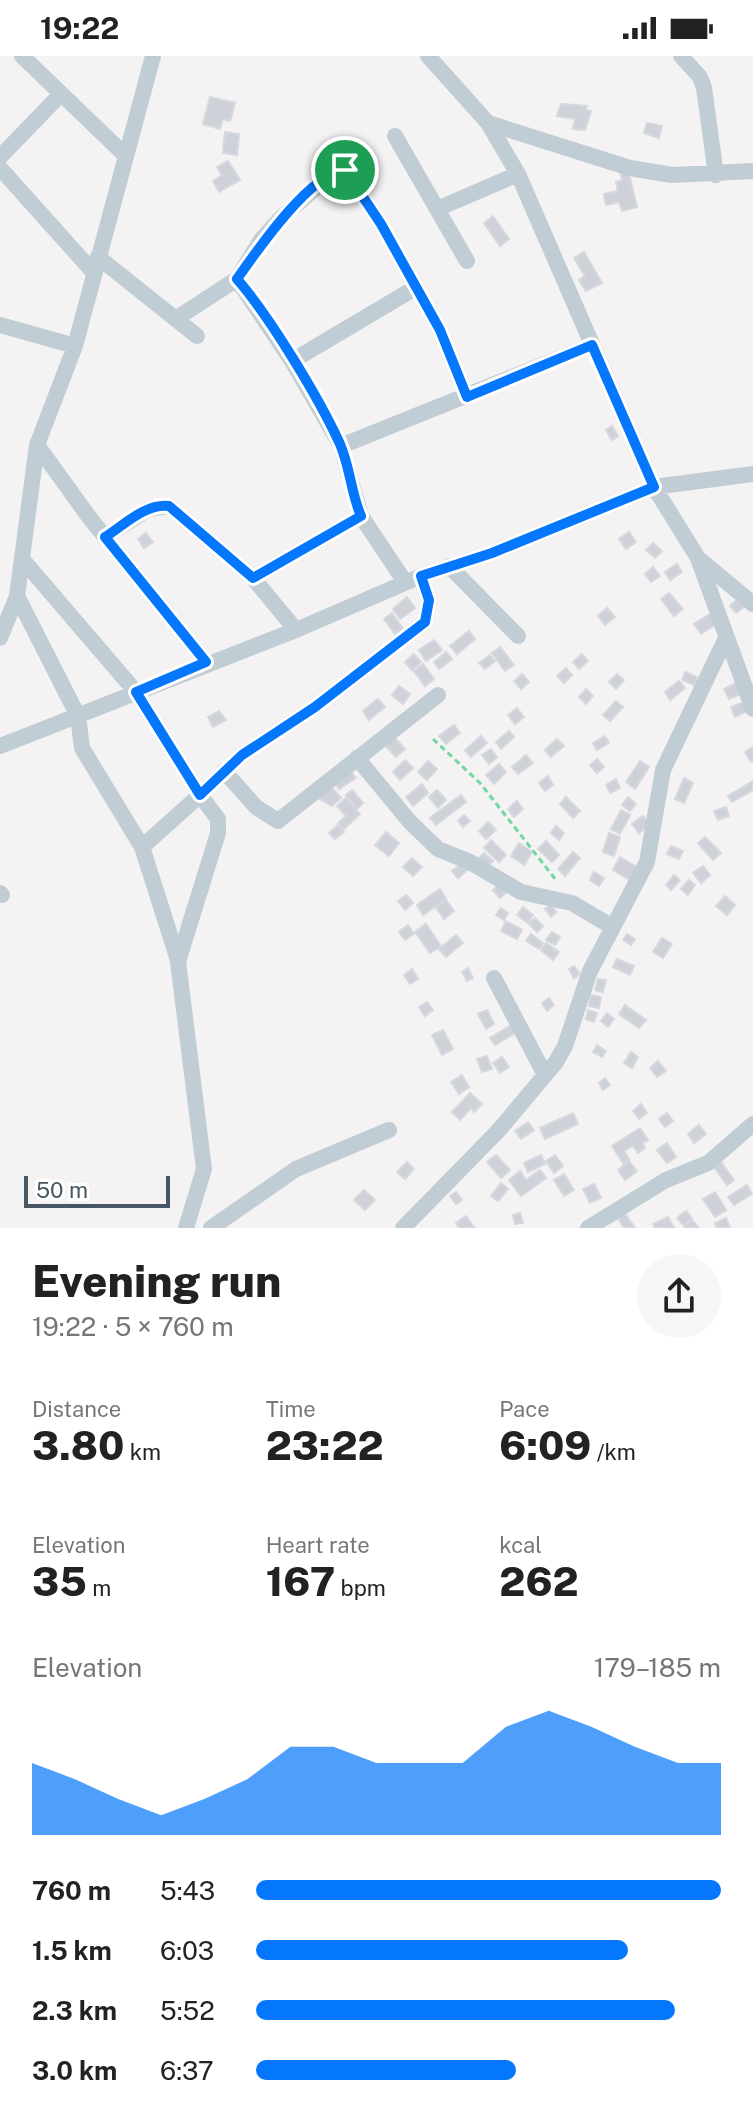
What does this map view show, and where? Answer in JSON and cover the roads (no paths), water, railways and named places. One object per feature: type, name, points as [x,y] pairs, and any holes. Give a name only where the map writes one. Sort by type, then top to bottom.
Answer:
[{"type":"street","points":[[22,56],[125,155]]},
{"type":"street","points":[[0,638],[17,596],[37,445],[75,346],[153,56]]},
{"type":"street","points":[[428,56],[488,123],[518,174],[654,487],[698,558],[753,709]]},
{"type":"street","points":[[681,56],[700,77],[704,88],[716,175]]},
{"type":"street","points":[[0,157],[61,94]]},
{"type":"street","points":[[488,123],[630,168],[672,175],[753,171]]},
{"type":"street","points":[[395,136],[467,261]]},
{"type":"street","points":[[0,168],[96,265],[177,318],[197,336]]},
{"type":"street","points":[[177,318],[237,279],[261,240],[283,216],[332,174],[345,170],[381,224],[440,330],[467,397]]},
{"type":"street","points":[[437,209],[518,174]]},
{"type":"street","points":[[142,847],[242,755],[315,707],[425,622],[429,600],[361,516],[351,494],[341,446],[292,361],[237,279]]},
{"type":"street","points":[[292,361],[415,288]]},
{"type":"street","points":[[0,325],[75,346]]},
{"type":"street","points":[[341,446],[592,345]]},
{"type":"street","points":[[37,445],[105,537],[206,662]]},
{"type":"street","points":[[0,746],[206,662],[296,630],[413,579],[492,553],[654,487],[753,474]]},
{"type":"street","points":[[105,537],[148,509],[159,505],[169,506],[253,578],[296,630]]},
{"type":"street","points":[[253,578],[361,516]]},
{"type":"street","points":[[698,558],[753,604]]},
{"type":"street","points":[[22,559],[136,692],[218,819],[218,833],[178,962]]},
{"type":"street","points":[[449,566],[518,636]]},
{"type":"street","points":[[17,596],[78,716],[82,748],[142,847],[178,962],[204,1169],[186,1228]]},
{"type":"street","points":[[403,1228],[499,1130],[565,1046],[573,1014],[611,926],[647,862],[663,770],[726,638]]},
{"type":"street","points":[[224,771],[256,807],[278,821],[438,695]]},
{"type":"street","points":[[357,758],[410,822],[438,849],[470,862],[521,892],[572,903],[611,926]]},
{"type":"street","points":[[494,978],[545,1075]]},
{"type":"street","points":[[588,1228],[666,1180],[708,1163],[753,1124]]},
{"type":"street","points":[[211,1228],[296,1169],[389,1130]]}]
